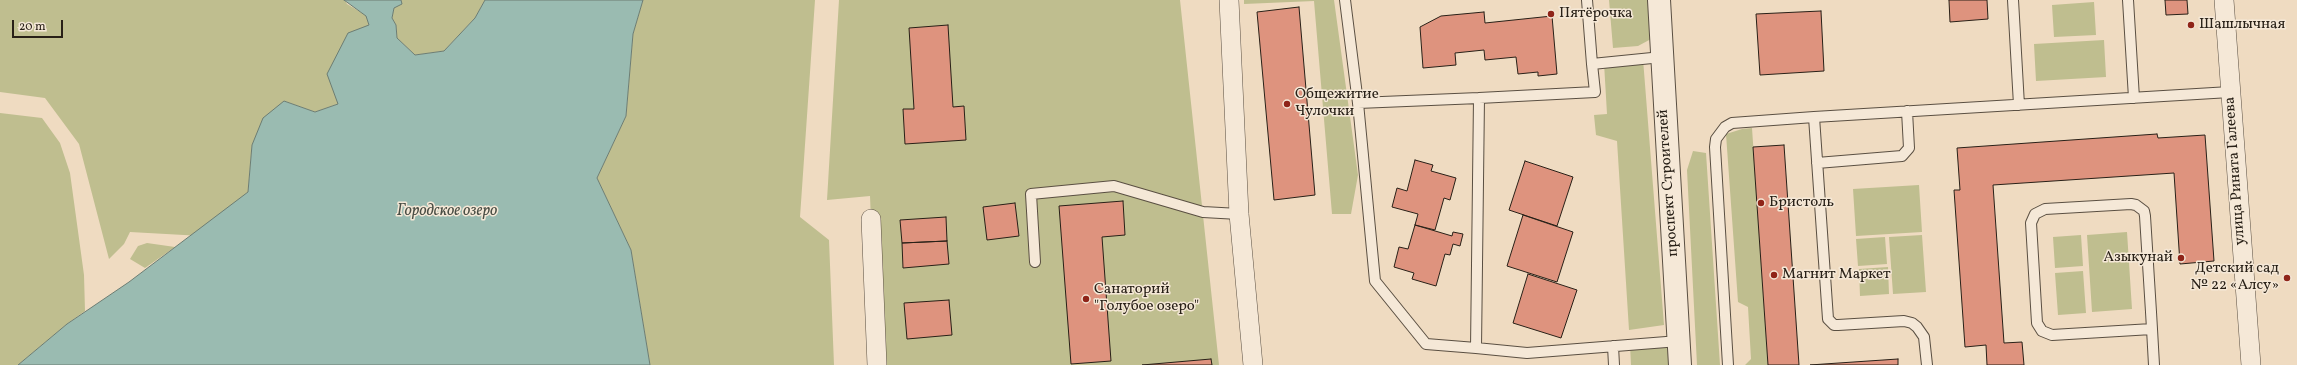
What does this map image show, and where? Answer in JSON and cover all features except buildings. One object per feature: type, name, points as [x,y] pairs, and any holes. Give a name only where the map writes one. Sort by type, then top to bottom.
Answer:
[{"type":"street","points":[[1229,0],[1239,214],[1253,365]]},
{"type":"street","name":"проспект Строителей","points":[[1659,0],[1680,365]]},
{"type":"street","name":"улица Рината Галеева","points":[[2224,0],[2251,365]]},
{"type":"street","points":[[871,219],[877,365]]},
{"type":"lane","points":[[1345,0],[1358,103],[1375,281],[1426,344],[1527,353],[1679,341]]},
{"type":"lane","points":[[1358,103],[1595,92],[1587,0]]},
{"type":"lane","points":[[2013,0],[2019,105]]},
{"type":"lane","points":[[2128,0],[2134,98]]},
{"type":"lane","points":[[1592,64],[1662,57]]},
{"type":"lane","points":[[1728,365],[1715,147],[1716,139],[1725,127],[1732,123],[2230,92]]},
{"type":"lane","points":[[1476,348],[1479,98]]},
{"type":"lane","points":[[1817,163],[1902,156],[1908,148],[1907,111]]},
{"type":"lane","points":[[1814,117],[1828,319],[1834,324],[1838,325],[1904,321],[1912,323],[1924,337],[1927,365]]},
{"type":"lane","points":[[1035,262],[1030,194],[1114,186],[1202,212],[1239,214]]},
{"type":"lane","points":[[2152,329],[2052,335],[2042,331],[2037,323],[2031,223],[2035,214],[2045,210],[2131,204],[2141,208],[2145,216],[2152,329],[2154,365]]},
{"type":"lane","points":[[1612,346],[1614,365]]},
{"type":"shaded area","points":[[0,0],[345,0],[347,4],[367,16],[369,26],[338,104],[315,112],[284,101],[252,145],[248,192],[202,236],[130,232],[124,244],[109,259],[79,144],[45,98],[0,92]]},
{"type":"shaded area","points":[[401,0],[485,0],[475,18],[444,51],[415,55],[397,38],[396,25],[392,18],[394,7],[402,4]]},
{"type":"shaded area","points":[[643,0],[815,0],[800,217],[829,240],[834,365],[650,365],[631,250],[597,178],[626,116],[633,34]]},
{"type":"shaded area","points":[[839,0],[1180,0],[1219,365],[877,365],[870,196],[827,200]]},
{"type":"shaded area","points":[[1244,0],[1334,0],[1358,175],[1351,214],[1332,214],[1314,1],[1244,4]]},
{"type":"shaded area","points":[[1609,0],[1650,0],[1651,39],[1638,46],[1613,48]]},
{"type":"shaded area","points":[[2094,2],[2096,35],[2054,37],[2052,5]]},
{"type":"shaded area","points":[[2104,40],[2106,77],[2036,81],[2034,44]]},
{"type":"shaded area","points":[[1643,59],[1664,325],[1629,330],[1617,141],[1596,135],[1594,115],[1607,114],[1604,63]]},
{"type":"shaded area","points":[[0,113],[42,118],[60,143],[70,173],[84,275],[85,311],[18,365],[0,365]]},
{"type":"shaded area","points":[[1752,128],[1768,365],[1745,365],[1751,359],[1748,307],[1738,302],[1726,134],[1742,129]]},
{"type":"shaded area","points":[[1693,151],[1706,153],[1720,365],[1697,365],[1687,170]]},
{"type":"shaded area","points":[[1919,185],[1922,232],[1856,236],[1853,189]]},
{"type":"shaded area","points":[[2127,232],[2132,309],[2092,312],[2087,235]]},
{"type":"shaded area","points":[[1922,235],[1926,292],[1893,294],[1889,237]]},
{"type":"shaded area","points":[[2081,235],[2083,266],[2055,268],[2053,237]]},
{"type":"shaded area","points":[[1885,237],[1887,264],[1858,266],[1856,239]]},
{"type":"shaded area","points":[[147,243],[175,247],[145,268],[130,259],[138,246]]},
{"type":"shaded area","points":[[1888,267],[1889,294],[1860,296],[1859,269]]},
{"type":"shaded area","points":[[2083,271],[2086,313],[2058,315],[2055,273]]},
{"type":"shaded area","points":[[1667,342],[1669,365],[1631,365],[1630,345]]},
{"type":"water","name":"Городское озеро","points":[[344,0],[401,0],[402,4],[394,8],[392,18],[396,25],[397,38],[415,55],[444,51],[475,18],[485,0],[643,0],[633,34],[626,116],[597,178],[631,250],[650,365],[18,365],[67,324],[129,282],[248,192],[252,145],[263,118],[284,101],[315,112],[338,104],[327,74],[348,33],[369,25],[366,16]]},
{"type":"place","name":"Пятёрочка","points":[[1551,14]]},
{"type":"place","name":"Шашлычная","points":[[2191,25]]},
{"type":"place","name":"Общежитие Чулочки","points":[[1287,104]]},
{"type":"place","name":"Бристоль","points":[[1761,203]]},
{"type":"place","name":"Азыкунай","points":[[2181,258]]},
{"type":"place","name":"Магнит Маркет","points":[[1774,275]]},
{"type":"place","name":"Детский сад № 22 «Алсу»","points":[[2287,278]]},
{"type":"place","name":"Санаторий \"Голубое озеро\"","points":[[1086,299]]}]
